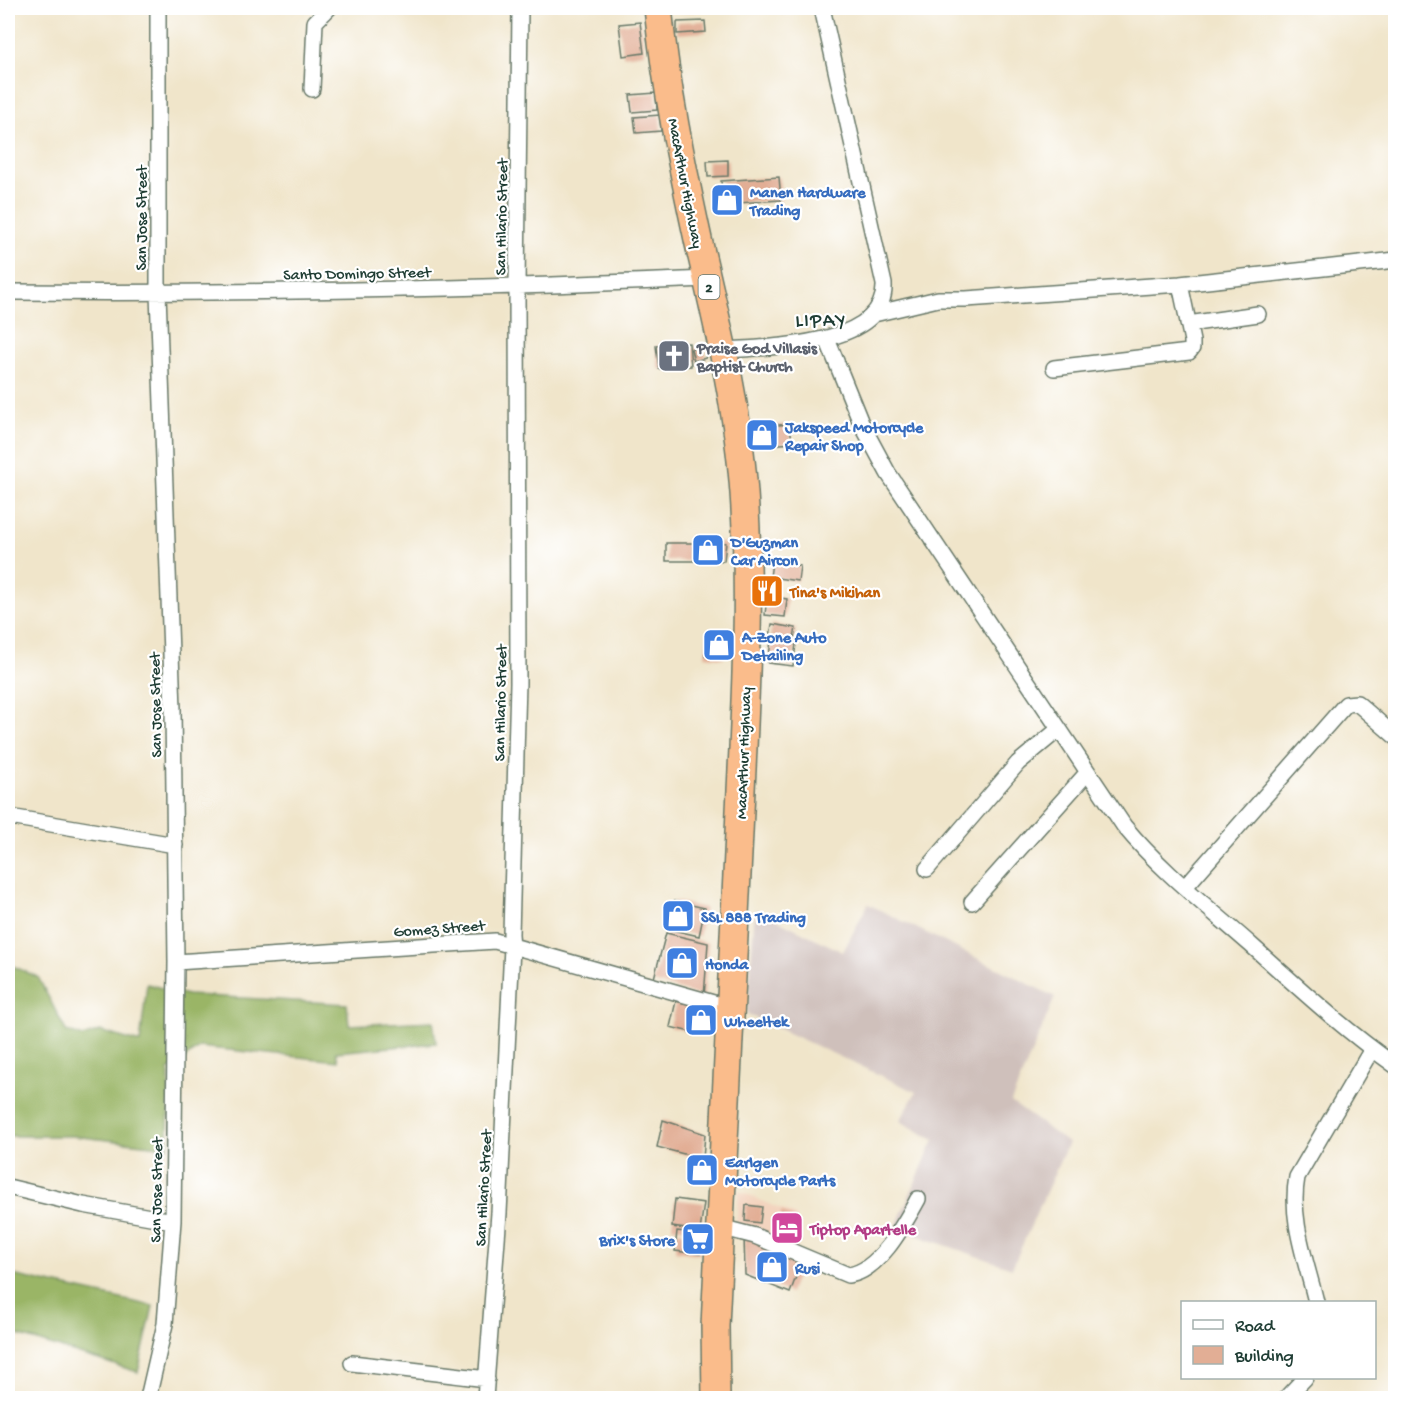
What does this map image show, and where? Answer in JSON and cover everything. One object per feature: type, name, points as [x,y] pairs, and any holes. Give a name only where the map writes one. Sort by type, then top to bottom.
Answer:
[{"type":"highway","name":"MacArthur Highway","points":[[658,8],[685,177],[724,350],[743,483],[747,567],[745,690],[715,1326],[716,1398]]},
{"type":"street","name":"San Jose Street","points":[[148,1398],[165,1324],[173,1221],[176,962],[173,710],[158,293],[158,8]]},
{"type":"street","points":[[312,89],[315,22],[329,8]]},
{"type":"street","name":"San Hilario Street","points":[[485,1398],[499,1214],[512,947],[518,683],[517,287],[520,8]]},
{"type":"street","points":[[822,8],[884,284],[884,295],[874,314]]},
{"type":"street","points":[[724,350],[827,339],[846,331],[874,314],[938,299],[1180,284],[1395,260]]},
{"type":"street","name":"Santo Domingo Street","points":[[8,292],[158,293],[517,287],[707,279]]},
{"type":"street","points":[[1054,368],[1187,354],[1192,348],[1180,284]]},
{"type":"street","points":[[1188,324],[1258,314]]},
{"type":"street","points":[[827,339],[861,423],[888,473],[1124,826],[1142,848],[1372,1049],[1395,1066]]},
{"type":"street","points":[[1185,886],[1346,704],[1357,703],[1395,737]]},
{"type":"street","points":[[927,869],[1018,763],[1059,729]]},
{"type":"street","points":[[972,902],[1088,772]]},
{"type":"street","points":[[10,817],[175,845]]},
{"type":"street","name":"Gomez Street","points":[[176,962],[495,941],[731,1008]]},
{"type":"street","points":[[1316,1301],[1298,1225],[1296,1185],[1300,1170],[1372,1049]]},
{"type":"street","points":[[8,1187],[83,1205],[173,1221]]},
{"type":"street","points":[[720,1227],[755,1236],[848,1275],[859,1274],[875,1262],[903,1225],[918,1199]]},
{"type":"street","points":[[352,1363],[487,1379]]},
{"type":"street","points":[[1286,1398],[1303,1379]]},
{"type":"shaded area","points":[[868,904],[1055,997],[1011,1102],[1068,1143],[1012,1268],[895,1228],[934,1140],[900,1121],[916,1092],[747,1014],[755,909],[843,952]]},
{"type":"shaded area","points":[[739,1191],[796,1216],[797,1250],[736,1227]]},
{"type":"green space","points":[[8,966],[38,977],[66,1031],[83,1037],[100,1031],[140,1043],[147,984],[187,995],[347,1004],[349,1025],[433,1021],[436,1043],[336,1052],[338,1061],[200,1047],[169,1070],[168,1147],[73,1136],[8,1136]]},
{"type":"green space","points":[[8,1274],[153,1306],[138,1372],[8,1332]]},
{"type":"building","points":[[676,8],[694,8],[694,11],[676,12]]},
{"type":"building","points":[[705,21],[706,32],[677,34],[677,22]]},
{"type":"building","points":[[640,22],[644,53],[623,56],[619,24]]},
{"type":"building","points":[[656,93],[657,110],[632,112],[630,95]]},
{"type":"building","points":[[660,115],[661,131],[636,133],[634,117]]},
{"type":"building","points":[[728,160],[728,176],[708,177],[707,161]]},
{"type":"building","points":[[779,177],[781,200],[723,204],[721,181]]},
{"type":"building","name":"Praise God Villasis Baptist Church","points":[[689,343],[691,366],[659,369],[656,346]]},
{"type":"building","points":[[704,346],[706,358],[694,361],[691,349]]},
{"type":"building","points":[[790,424],[792,443],[758,446],[756,427]]},
{"type":"building","points":[[717,542],[726,543],[724,561],[715,560]]},
{"type":"building","points":[[666,543],[694,543],[695,561],[666,561]]},
{"type":"building","points":[[772,562],[800,566],[798,581],[770,577]]},
{"type":"building","points":[[774,584],[775,593],[765,594],[764,585]]},
{"type":"building","points":[[767,596],[787,599],[785,617],[765,615]]},
{"type":"building","points":[[772,624],[796,628],[793,642],[770,637]]},
{"type":"building","points":[[708,634],[725,636],[723,658],[705,656]]},
{"type":"building","points":[[771,641],[796,644],[793,666],[768,663]]},
{"type":"building","points":[[674,901],[705,908],[699,936],[668,929]]},
{"type":"building","name":"Honda","points":[[666,933],[708,943],[704,997],[653,982]]},
{"type":"building","points":[[676,1001],[708,1009],[703,1035],[670,1027]]},
{"type":"building","points":[[663,1120],[705,1134],[703,1159],[657,1147]]},
{"type":"building","points":[[695,1159],[707,1162],[703,1178],[691,1174]]},
{"type":"building","points":[[675,1199],[704,1203],[700,1231],[672,1227]]},
{"type":"building","points":[[746,1205],[762,1207],[760,1223],[745,1221]]},
{"type":"building","points":[[781,1211],[794,1218],[796,1247],[781,1241]]},
{"type":"building","points":[[677,1231],[702,1234],[700,1254],[675,1251]]},
{"type":"building","name":"Rusi","points":[[744,1235],[803,1258],[790,1293],[745,1275]]},
{"type":"place","name":"Manen Hardware Trading","points":[[727,200]]},
{"type":"place","name":"Praise God Villasis Baptist Church","points":[[674,356]]},
{"type":"place","name":"Jakspeed Motorcycle Repair Shop","points":[[762,435]]},
{"type":"place","name":"D'Guzman Car Aircon","points":[[708,550]]},
{"type":"place","name":"Tina's Mikihan","points":[[767,591]]},
{"type":"place","name":"A-Zone Auto Detailing","points":[[719,645]]},
{"type":"place","name":"SSL 888 Trading","points":[[678,916]]},
{"type":"place","name":"Honda","points":[[682,963]]},
{"type":"place","name":"Wheeltek","points":[[701,1020]]},
{"type":"place","name":"Earlgen Motorcycle Parts","points":[[702,1170]]},
{"type":"place","name":"Tiptop Apartelle","points":[[787,1228]]},
{"type":"place","name":"Brix's Store","points":[[698,1239]]},
{"type":"place","name":"Rusi","points":[[772,1267]]},
{"type":"district","name":"LIPAY","points":[[821,319]]}]
